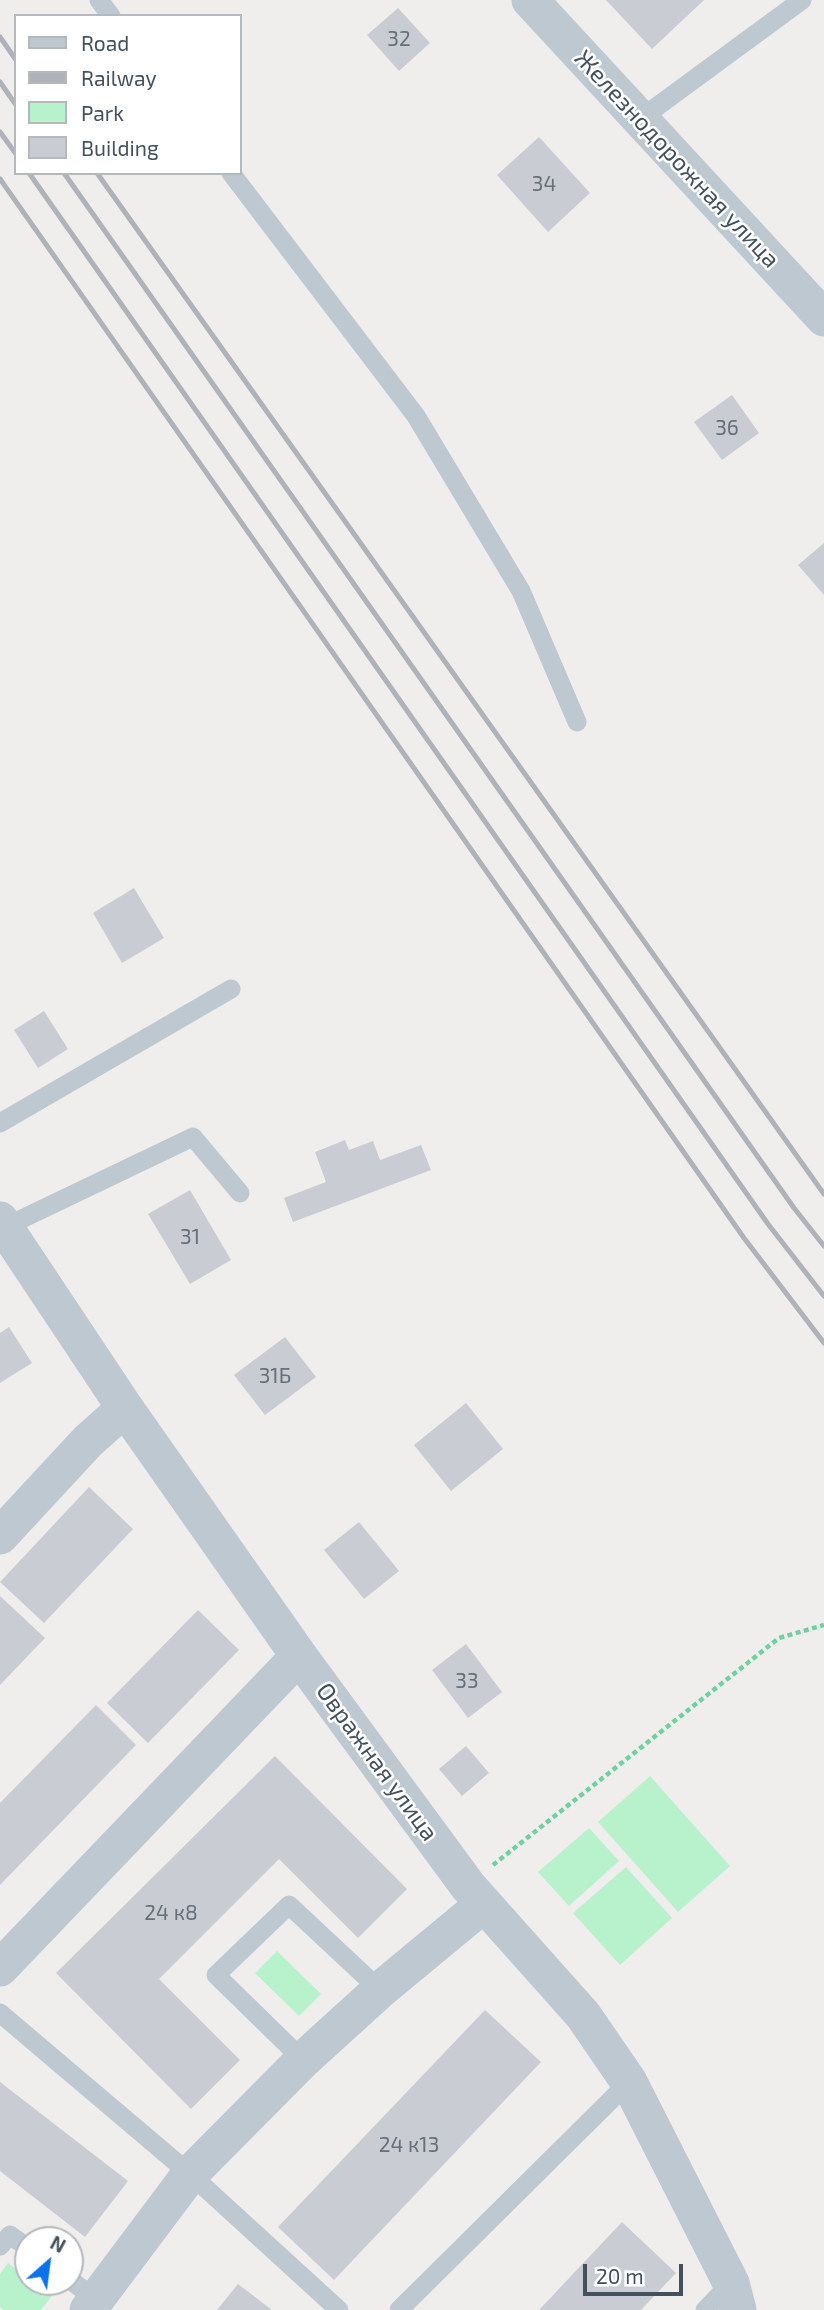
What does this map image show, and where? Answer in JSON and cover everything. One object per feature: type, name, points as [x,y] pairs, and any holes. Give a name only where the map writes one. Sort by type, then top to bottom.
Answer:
[{"type":"street","name":"Железнодорожная улица","points":[[530,0],[824,318]]},
{"type":"street","name":"Овражная улица","points":[[2,1223],[125,1408],[299,1656],[476,1895],[583,2015],[629,2082],[734,2297]]},
{"type":"street","points":[[0,1536],[88,1441],[125,1408]]},
{"type":"street","points":[[0,1968],[299,1656]]},
{"type":"street","points":[[84,2296],[190,2174],[303,2060],[380,1990],[476,1895]]},
{"type":"lane","points":[[640,119],[802,0]]},
{"type":"lane","points":[[233,175],[416,416],[520,591],[577,722]]},
{"type":"lane","points":[[0,1123],[230,989]]},
{"type":"lane","points":[[2,1223],[193,1137],[240,1194]]},
{"type":"lane","points":[[303,2060],[216,1975],[289,1905],[380,1990]]},
{"type":"lane","points":[[0,2013],[190,2174],[339,2310]]},
{"type":"lane","points":[[399,2310],[629,2082]]},
{"type":"lane","points":[[0,2246],[10,2235],[14,2238]]},
{"type":"lane","points":[[705,2310],[734,2297]]},
{"type":"path","points":[[476,1895],[779,1638],[824,1625]]},
{"type":"green space","points":[[650,1776],[730,1866],[678,1912],[598,1822]]},
{"type":"green space","points":[[589,1828],[619,1861],[569,1906],[538,1872]]},
{"type":"green space","points":[[626,1867],[672,1918],[620,1965],[573,1913]]},
{"type":"green space","points":[[277,1951],[321,1994],[299,2016],[255,1973]]},
{"type":"green space","points":[[8,2263],[14,2268],[14,2296],[52,2296],[41,2310],[4,2310],[0,2307],[0,2274]]},
{"type":"building","points":[[606,0],[704,0],[652,49]]},
{"type":"building","points":[[398,8],[430,43],[399,71],[367,35]]},
{"type":"building","points":[[539,137],[590,193],[548,232],[497,175]]},
{"type":"building","points":[[732,395],[759,433],[722,460],[694,422]]},
{"type":"building","points":[[824,543],[824,595],[798,565]]},
{"type":"building","points":[[134,888],[164,938],[122,963],[93,913]]},
{"type":"building","points":[[44,1011],[68,1049],[38,1068],[14,1030]]},
{"type":"building","points":[[345,1140],[349,1150],[373,1141],[380,1160],[421,1145],[431,1170],[293,1222],[284,1198],[326,1182],[315,1152]]},
{"type":"building","points":[[190,1190],[231,1260],[190,1284],[148,1214]]},
{"type":"building","points":[[9,1327],[32,1363],[0,1383],[0,1333]]},
{"type":"building","points":[[285,1337],[316,1377],[265,1415],[234,1375]]},
{"type":"building","points":[[466,1403],[503,1449],[451,1491],[414,1445]]},
{"type":"building","points":[[89,1487],[133,1529],[44,1623],[0,1582]]},
{"type":"building","points":[[359,1522],[399,1571],[364,1599],[324,1550]]},
{"type":"building","points":[[0,1596],[45,1638],[0,1685]]},
{"type":"building","points":[[198,1610],[239,1650],[148,1743],[107,1703]]},
{"type":"building","points":[[466,1644],[502,1692],[468,1718],[432,1670]]},
{"type":"building","points":[[96,1705],[136,1745],[0,1885],[0,1803]]},
{"type":"building","points":[[466,1746],[489,1773],[462,1796],[439,1769]]},
{"type":"building","points":[[275,1756],[407,1889],[358,1938],[279,1859],[159,1979],[240,2060],[191,2109],[56,1973]]},
{"type":"building","points":[[485,2010],[541,2062],[334,2280],[278,2227]]},
{"type":"building","points":[[0,2082],[128,2181],[85,2237],[84,2226],[71,2226],[0,2171]]},
{"type":"building","points":[[622,2222],[676,2273],[641,2310],[539,2310]]},
{"type":"building","points":[[238,2284],[272,2310],[217,2310]]},
{"type":"railway","points":[[0,37],[14,57]]},
{"type":"railway","points":[[0,82],[14,102]]},
{"type":"railway","points":[[0,132],[14,151]]},
{"type":"railway","points":[[30,175],[768,1224],[824,1296]]},
{"type":"railway","points":[[65,175],[794,1208],[824,1246]]},
{"type":"railway","points":[[98,175],[824,1194]]},
{"type":"railway","points":[[0,179],[744,1238],[824,1343]]}]
